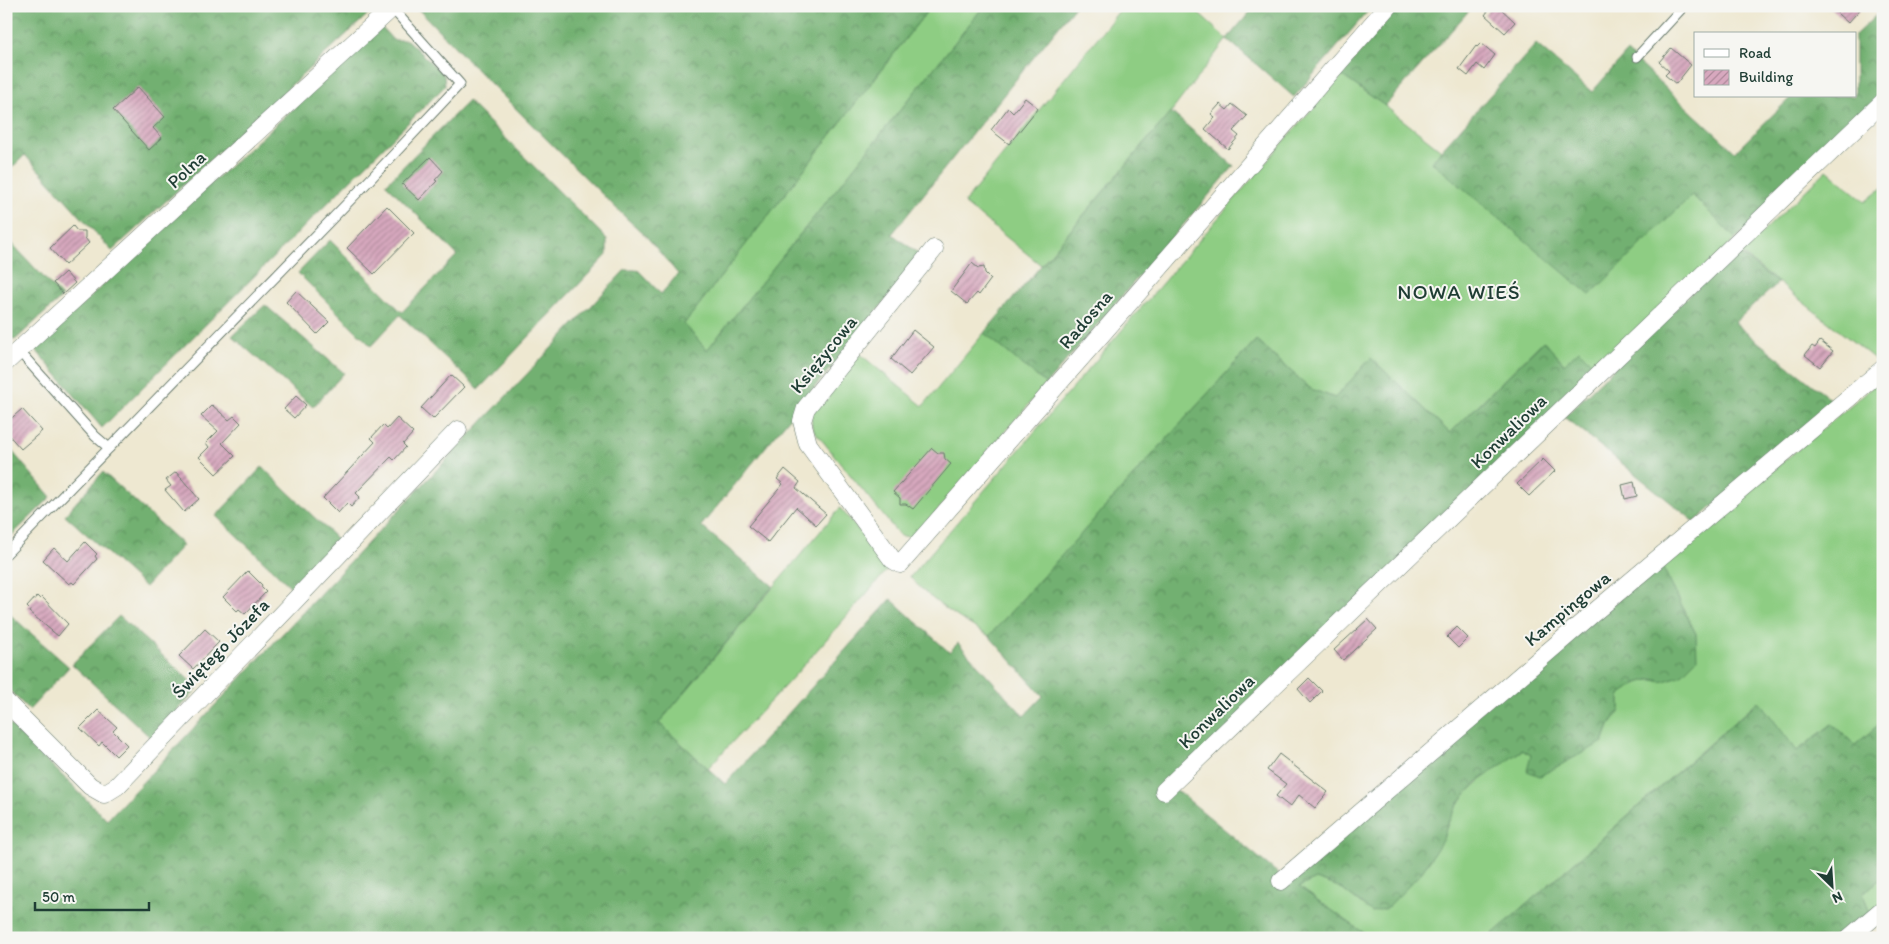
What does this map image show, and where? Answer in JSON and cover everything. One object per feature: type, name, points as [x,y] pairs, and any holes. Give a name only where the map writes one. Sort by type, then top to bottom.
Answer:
[{"type":"street","name":"Polna","points":[[10,352],[393,7]]},
{"type":"street","name":"Radosna","points":[[900,564],[1387,7]]},
{"type":"street","name":"Konwaliowa","points":[[1164,791],[1883,102]]},
{"type":"street","name":"Księżycowa","points":[[900,564],[892,559],[808,444],[802,421],[806,408],[934,249]]},
{"type":"street","name":"Kampingowa","points":[[1281,881],[1583,622],[1883,369]]},
{"type":"street","name":"Świętego Józefa","points":[[6,702],[90,786],[104,794],[117,786],[458,430]]},
{"type":"street","points":[[1849,938],[1883,909]]},
{"type":"lane","points":[[1637,57],[1684,6]]},
{"type":"lane","points":[[6,554],[362,188],[460,84],[393,7]]},
{"type":"lane","points":[[10,352],[109,448]]},
{"type":"green space","points":[[6,6],[377,6],[112,251],[25,155],[6,173]]},
{"type":"green space","points":[[415,6],[931,6],[684,324],[707,350],[984,6],[1075,6],[892,234],[922,256],[701,526],[773,586],[659,723],[725,784],[891,599],[949,652],[958,643],[1024,716],[1043,696],[989,636],[1256,340],[1311,389],[1335,398],[1371,358],[1450,433],[1544,341],[1564,364],[1579,350],[1599,370],[1174,788],[1280,875],[1661,564],[1696,634],[1697,659],[1680,676],[1661,682],[1652,679],[1637,683],[1620,694],[1620,711],[1609,725],[1603,742],[1540,776],[1527,771],[1531,755],[1522,750],[1477,782],[1459,802],[1447,824],[1443,839],[1422,872],[1387,908],[1372,912],[1339,887],[1316,879],[1299,887],[1371,938],[6,938],[6,720],[107,820],[625,270],[638,270],[661,294],[678,274],[646,236],[488,81]]},
{"type":"green space","points":[[931,6],[984,6],[707,350],[684,324]]},
{"type":"green space","points":[[1123,6],[1190,6],[1227,39],[1171,112],[1041,265],[964,203]]},
{"type":"green space","points":[[1255,6],[1363,6],[1368,11],[1294,97],[1227,39]]},
{"type":"green space","points":[[1399,6],[1473,6],[1385,106],[1341,75]]},
{"type":"green space","points":[[1883,9],[1883,95],[1736,239],[1692,195],[1590,295],[1432,162],[1536,44],[1592,92],[1627,52],[1735,152],[1790,98],[1856,98],[1856,34]]},
{"type":"green space","points":[[382,28],[393,40],[407,40],[444,75],[445,86],[102,428],[35,349],[207,187]]},
{"type":"green space","points":[[1341,75],[1385,106],[1441,150],[1432,163],[1692,195],[1736,239],[1599,370],[1565,364],[1543,341],[1450,433],[1371,358],[1335,398],[1311,389],[1256,340],[989,636],[937,602],[910,577]]},
{"type":"green space","points":[[468,101],[607,239],[607,255],[479,389],[400,315],[371,346],[298,273],[330,240],[402,312],[457,255],[386,184]]},
{"type":"green space","points":[[1171,112],[1234,166],[1046,384],[984,333]]},
{"type":"green space","points":[[1827,170],[1865,202],[1883,187],[1883,362],[1881,364],[1741,253]]},
{"type":"green space","points":[[6,237],[62,297],[15,340],[6,337]]},
{"type":"green space","points":[[1735,250],[1778,283],[1734,323],[1834,402],[1695,522],[1564,417]]},
{"type":"green space","points":[[265,305],[344,373],[313,407],[232,336]]},
{"type":"green space","points":[[984,333],[1046,384],[915,537],[900,536],[812,428],[811,414],[860,354],[923,406]]},
{"type":"green space","points":[[1883,378],[1883,721],[1855,745],[1832,724],[1797,751],[1758,701],[1488,938],[1371,938],[1299,887],[1316,879],[1339,887],[1362,905],[1443,839],[1455,809],[1464,797],[1484,778],[1522,750],[1531,755],[1603,742],[1609,726],[1620,711],[1620,694],[1645,681],[1655,680],[1661,682],[1696,634],[1661,564]]},
{"type":"green space","points":[[6,444],[51,497],[9,538],[6,535]]},
{"type":"green space","points":[[262,467],[338,540],[293,589],[216,516]]},
{"type":"green space","points":[[103,472],[183,545],[145,587],[65,515]]},
{"type":"green space","points":[[840,508],[890,567],[795,675],[708,768],[659,723]]},
{"type":"green space","points":[[6,611],[69,667],[29,710],[6,687]]},
{"type":"green space","points":[[119,616],[198,688],[152,739],[72,664]]},
{"type":"green space","points":[[1759,701],[1797,751],[1832,724],[1855,745],[1883,721],[1883,877],[1863,893],[1870,914],[1842,938],[1488,938]]},
{"type":"green space","points":[[1883,877],[1883,903],[1870,914],[1863,893]]},
{"type":"building","points":[[1492,6],[1498,6],[1515,22],[1505,33],[1485,15]]},
{"type":"building","points":[[1829,6],[1863,6],[1848,23]]},
{"type":"building","points":[[1481,43],[1495,55],[1484,70],[1477,64],[1468,76],[1459,69],[1476,46]]},
{"type":"building","points":[[1671,48],[1691,65],[1676,84],[1665,75],[1669,71],[1659,62]]},
{"type":"building","points":[[138,87],[165,117],[153,128],[162,138],[149,150],[113,110]]},
{"type":"building","points":[[1025,98],[1038,108],[1009,144],[991,130],[1008,108],[1013,113]]},
{"type":"building","points":[[1220,104],[1227,110],[1232,104],[1247,116],[1233,131],[1239,136],[1228,149],[1205,129],[1215,117],[1211,114]]},
{"type":"building","points":[[430,157],[443,171],[435,180],[437,181],[419,200],[402,184]]},
{"type":"building","points":[[387,206],[414,233],[374,274],[347,248]]},
{"type":"building","points":[[73,226],[77,231],[85,231],[85,238],[89,243],[65,265],[50,248]]},
{"type":"building","points":[[972,263],[978,268],[984,267],[985,273],[991,279],[979,295],[977,293],[967,304],[951,291]]},
{"type":"building","points":[[65,272],[75,283],[63,294],[53,283]]},
{"type":"building","points":[[296,291],[329,322],[317,334],[286,302]]},
{"type":"building","points":[[913,330],[934,347],[910,375],[891,359]]},
{"type":"building","points":[[1820,341],[1833,351],[1820,367],[1805,355],[1812,346],[1815,348]]},
{"type":"building","points":[[451,375],[464,387],[433,419],[421,408]]},
{"type":"building","points":[[296,396],[306,405],[294,418],[284,409]]},
{"type":"building","points":[[212,405],[229,420],[234,416],[241,423],[222,443],[235,456],[216,474],[199,457],[209,447],[206,443],[218,431],[201,416]]},
{"type":"building","points":[[22,409],[42,431],[21,449],[6,432],[6,423]]},
{"type":"building","points":[[397,418],[413,433],[403,444],[406,447],[394,460],[391,457],[356,493],[360,497],[351,507],[347,503],[338,513],[323,498],[375,442],[371,438],[383,425],[387,429]]},
{"type":"building","points":[[932,448],[938,453],[944,453],[945,459],[951,464],[913,509],[906,504],[900,504],[900,498],[893,492]]},
{"type":"building","points":[[1543,459],[1555,471],[1529,496],[1517,484]]},
{"type":"building","points":[[785,469],[800,482],[796,488],[826,514],[816,525],[796,507],[768,542],[748,526],[783,484],[777,479]]},
{"type":"building","points":[[176,472],[199,499],[184,512],[165,490],[171,486],[166,480]]},
{"type":"building","points":[[1634,482],[1637,496],[1625,499],[1622,485]]},
{"type":"building","points":[[85,542],[97,554],[95,556],[97,559],[74,584],[72,582],[69,584],[43,560],[54,548],[68,561]]},
{"type":"building","points":[[248,571],[262,585],[261,587],[266,592],[245,614],[239,609],[237,611],[223,597]]},
{"type":"building","points":[[37,596],[40,599],[42,597],[68,624],[58,636],[29,612],[30,610],[27,607]]},
{"type":"building","points":[[1368,619],[1377,629],[1343,660],[1334,650]]},
{"type":"building","points":[[1457,627],[1468,638],[1458,648],[1447,637]]},
{"type":"building","points":[[205,629],[219,642],[193,669],[179,656]]},
{"type":"building","points":[[1309,678],[1322,691],[1310,703],[1298,689]]},
{"type":"building","points":[[98,710],[117,727],[113,731],[127,745],[116,756],[102,742],[99,746],[80,728]]},
{"type":"building","points":[[1279,754],[1328,792],[1315,808],[1299,795],[1290,807],[1276,796],[1286,784],[1267,770]]},
{"type":"district","name":"NOWA WIEŚ","points":[[1459,292]]}]
